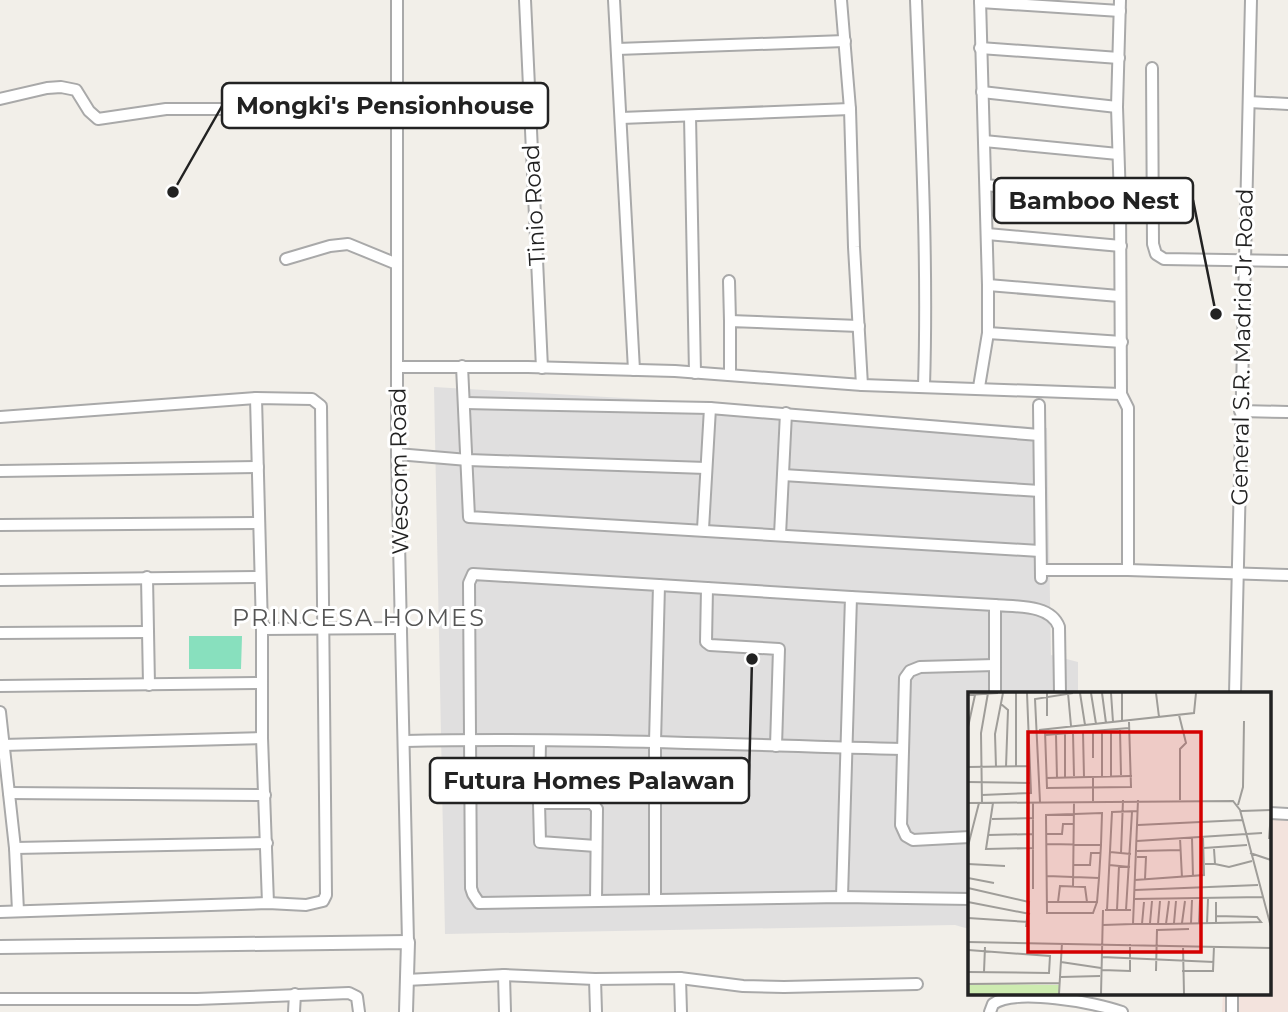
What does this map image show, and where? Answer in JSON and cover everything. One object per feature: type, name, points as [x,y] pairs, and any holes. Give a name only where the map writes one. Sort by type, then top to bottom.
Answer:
[{"type":"street","name":"Wescom Road","points":[[397,0],[397,454],[408,942]]},
{"type":"street","name":"Tinio Road","points":[[525,0],[542,368]]},
{"type":"street","points":[[614,0],[634,370]]},
{"type":"street","points":[[841,0],[850,109],[862,385]]},
{"type":"street","points":[[916,0],[926,228],[924,386]]},
{"type":"street","name":"General S.R. Madrid Jr Road","points":[[1235,692],[1251,0]]},
{"type":"street","points":[[979,387],[988,333],[980,1],[1120,6],[1117,107],[1121,246],[1119,296],[1121,394],[1128,408],[1128,570]]},
{"type":"street","points":[[617,49],[845,41]]},
{"type":"street","points":[[980,48],[1119,58]]},
{"type":"street","points":[[1152,68],[1153,244],[1156,254],[1164,259],[1288,261]]},
{"type":"street","points":[[0,99],[61,87],[76,90],[89,111],[98,119],[166,109],[238,109],[397,122]]},
{"type":"street","points":[[982,92],[1117,107]]},
{"type":"street","points":[[1249,102],[1288,104]]},
{"type":"street","points":[[621,118],[850,109]]},
{"type":"street","points":[[690,116],[695,373]]},
{"type":"street","points":[[984,141],[1118,154]]},
{"type":"street","points":[[986,185],[1120,200]]},
{"type":"street","points":[[987,234],[1121,246]]},
{"type":"street","points":[[286,259],[330,246],[348,244],[397,264]]},
{"type":"street","points":[[729,281],[730,374]]},
{"type":"street","points":[[988,285],[1119,296]]},
{"type":"street","points":[[730,321],[859,327]]},
{"type":"street","points":[[988,333],[1122,342]]},
{"type":"street","points":[[462,366],[469,517],[1040,551]]},
{"type":"street","points":[[397,367],[634,370],[730,374],[862,385],[1121,394]]},
{"type":"street","points":[[256,398],[268,903]]},
{"type":"street","points":[[0,416],[256,398],[312,399],[321,406],[326,895],[323,901],[306,905],[268,903],[0,912]]},
{"type":"street","points":[[465,402],[710,408],[1039,435]]},
{"type":"street","points":[[1039,405],[1041,574],[1128,570],[1288,575]]},
{"type":"street","points":[[703,529],[710,408]]},
{"type":"street","points":[[1240,411],[1288,412]]},
{"type":"street","points":[[780,536],[786,414]]},
{"type":"street","points":[[397,454],[468,460],[706,468]]},
{"type":"street","points":[[0,471],[258,467]]},
{"type":"street","points":[[783,475],[1040,491]]},
{"type":"street","points":[[0,525],[258,523]]},
{"type":"street","points":[[968,899],[842,897],[485,904],[475,899],[471,888],[469,740],[471,575],[1034,609],[1056,618],[1059,627],[1060,692]]},
{"type":"street","points":[[147,577],[149,685]]},
{"type":"street","points":[[0,580],[260,577]]},
{"type":"street","points":[[656,900],[655,742],[659,585]]},
{"type":"street","points":[[707,588],[706,642],[710,645],[779,649],[776,746]]},
{"type":"street","points":[[842,897],[851,597]]},
{"type":"street","points":[[995,605],[995,692]]},
{"type":"street","points":[[262,629],[401,628]]},
{"type":"street","points":[[0,633],[148,632]]},
{"type":"street","points":[[968,837],[913,840],[906,836],[901,825],[905,678],[910,671],[920,667],[995,666]]},
{"type":"street","points":[[0,686],[261,683]]},
{"type":"street","points":[[0,712],[15,848],[18,911]]},
{"type":"street","points":[[4,745],[262,738]]},
{"type":"street","points":[[405,741],[655,742],[903,749]]},
{"type":"street","points":[[540,741],[540,842],[596,846]]},
{"type":"street","points":[[9,793],[265,795]]},
{"type":"street","points":[[539,803],[592,803],[597,809],[596,901]]},
{"type":"street","points":[[1270,813],[1288,814]]},
{"type":"street","points":[[15,848],[267,843]]},
{"type":"street","points":[[0,947],[408,942],[406,1012]]},
{"type":"street","points":[[406,980],[504,975],[595,979],[680,978],[743,986],[784,987],[916,984]]},
{"type":"street","points":[[504,975],[505,1012]]},
{"type":"street","points":[[680,978],[681,1012]]},
{"type":"street","points":[[595,979],[596,1012]]},
{"type":"street","points":[[294,1012],[295,994]]},
{"type":"street","points":[[0,999],[197,999],[353,994],[357,997],[359,1012]]},
{"type":"street","points":[[990,1012],[993,1004],[1009,997],[1064,999],[1122,1012]]},
{"type":"street","points":[[197,999],[197,1012]]},
{"type":"street","points":[[1061,1012],[1064,999]]},
{"type":"shaded area","points":[[434,387],[744,405],[1047,428],[1051,655],[1078,662],[1078,692],[968,692],[968,929],[955,925],[445,934]]},
{"type":"shaded area","points":[[1270,810],[1288,811],[1288,1012],[1222,1012],[1223,995],[1270,995]]},
{"type":"green space","points":[[189,636],[242,636],[241,669],[189,669]]},
{"type":"place","name":"Mongki's Pensionhouse","points":[[173,192]]},
{"type":"place","name":"Bamboo Nest","points":[[1216,314]]},
{"type":"place","name":"Futura Homes Palawan","points":[[752,659]]},
{"type":"district","name":"PRINCESA HOMES","points":[[359,617]]}]
